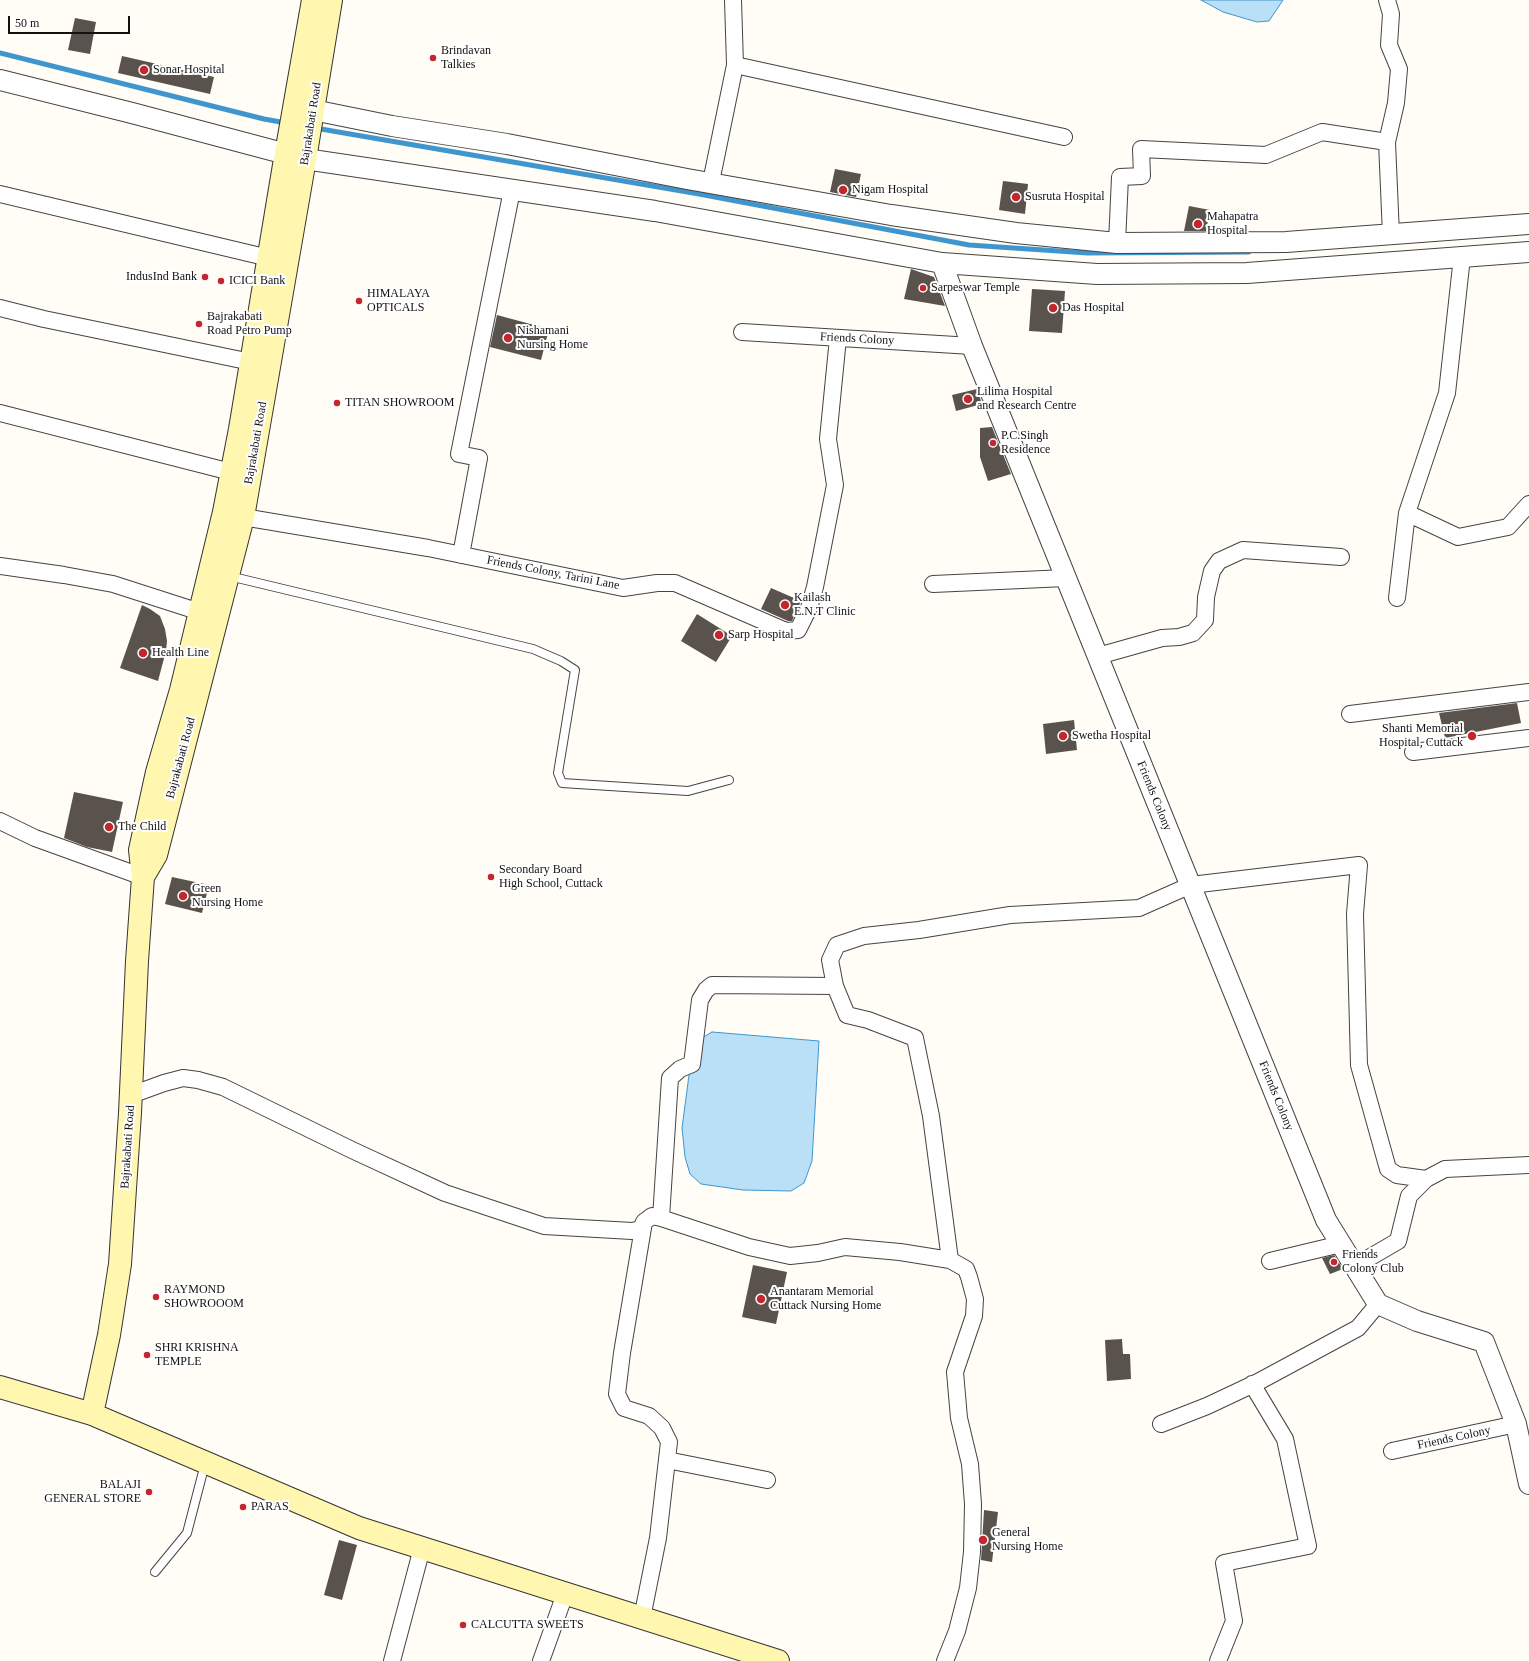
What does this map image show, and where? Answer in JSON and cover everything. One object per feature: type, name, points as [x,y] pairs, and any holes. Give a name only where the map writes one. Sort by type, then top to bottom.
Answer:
[{"type":"main road","name":"Bajrakabati Road","points":[[306,115],[313,0]]},
{"type":"main road","name":"Bajrakabati Road","points":[[92,1414],[109,1335],[120,1264],[143,878],[140,850],[157,772],[181,690],[224,512],[269,258],[306,115],[331,0]]},
{"type":"main road","name":"Bajrakabati Road","points":[[143,878],[156,855],[243,517],[296,153]]},
{"type":"main road","points":[[0,1387],[92,1414],[359,1528],[771,1660]]},
{"type":"street","points":[[711,182],[735,65],[733,0]]},
{"type":"street","points":[[1387,0],[1392,14],[1389,45],[1399,69],[1396,103],[1387,142],[1391,235]]},
{"type":"street","points":[[735,65],[1064,137]]},
{"type":"street","points":[[0,80],[296,153],[512,190],[655,211],[942,263],[1097,274],[1247,274],[1529,252]]},
{"type":"street","points":[[306,115],[392,126],[507,144],[899,216],[1016,233],[1116,242],[1286,242],[1529,224]]},
{"type":"street","points":[[1116,242],[1120,177],[1142,176],[1141,149],[1266,155],[1322,132],[1387,142]]},
{"type":"street","points":[[461,555],[479,458],[459,454],[512,190]]},
{"type":"street","points":[[0,194],[269,258]]},
{"type":"street","points":[[1397,598],[1407,513],[1447,392],[1462,257]]},
{"type":"street","name":"Friends Colony","points":[[942,263],[972,346],[1326,1220],[1378,1304]]},
{"type":"street","points":[[0,308],[44,319],[251,362]]},
{"type":"street","name":"Friends Colony","points":[[742,332],[972,346]]},
{"type":"street","name":"Friends Colony, Tarini Lane","points":[[243,517],[461,555],[623,588],[657,583],[675,583],[786,631],[798,630],[810,608],[835,485],[828,439],[838,338]]},
{"type":"street","points":[[0,413],[232,472]]},
{"type":"street","points":[[1407,513],[1458,537],[1508,527],[1529,504]]},
{"type":"street","points":[[1098,656],[1162,638],[1179,637],[1193,633],[1205,620],[1206,597],[1212,572],[1219,561],[1243,550],[1341,557]]},
{"type":"street","points":[[0,566],[113,584],[200,612]]},
{"type":"street","points":[[933,584],[1066,578]]},
{"type":"street","points":[[1350,714],[1529,692]]},
{"type":"street","points":[[1413,752],[1529,738]]},
{"type":"street","points":[[0,821],[34,838],[143,878]]},
{"type":"street","points":[[950,1260],[931,1116],[915,1038],[868,1020],[848,1015],[835,986],[830,960],[837,945],[864,936],[919,930],[1010,915],[1140,908],[1190,885],[1359,865],[1355,914],[1359,1065],[1388,1169],[1397,1175],[1426,1179]]},
{"type":"street","points":[[661,1218],[670,1078],[680,1069],[692,1064],[700,1000],[706,990],[712,984],[835,986]]},
{"type":"street","points":[[131,1095],[183,1078],[223,1086],[352,1150],[445,1193],[544,1226],[595,1228],[632,1232],[642,1229],[644,1222],[652,1216],[749,1246],[790,1256],[818,1253],[845,1247],[900,1252],[950,1260],[966,1269],[975,1299],[974,1316],[955,1372],[959,1418],[970,1464],[973,1504],[972,1552],[968,1588],[957,1631],[945,1661]]},
{"type":"street","points":[[1355,1266],[1398,1241],[1409,1196],[1426,1179],[1445,1169],[1529,1165]]},
{"type":"street","points":[[642,1618],[658,1538],[669,1442],[662,1428],[649,1416],[624,1408],[617,1394],[622,1353],[644,1222]]},
{"type":"street","points":[[1270,1260],[1341,1244]]},
{"type":"street","points":[[1161,1424],[1207,1406],[1358,1328],[1378,1304],[1417,1321],[1484,1342],[1516,1424],[1529,1484]]},
{"type":"street","points":[[1218,1661],[1234,1621],[1224,1563],[1308,1546],[1285,1439],[1252,1384]]},
{"type":"street","name":"Friends Colony","points":[[1392,1451],[1516,1424]]},
{"type":"street","points":[[667,1460],[767,1480]]},
{"type":"street","points":[[392,1661],[422,1548]]},
{"type":"street","points":[[541,1661],[565,1594]]},
{"type":"lane","points":[[228,575],[533,649],[561,661],[575,670],[558,773],[562,783],[688,791],[729,780]]},
{"type":"lane","points":[[154,1572],[187,1533],[205,1463]]},
{"type":"water","points":[[1201,0],[1283,0],[1269,21],[1257,22],[1223,12]]},
{"type":"water","points":[[712,1032],[819,1041],[812,1161],[804,1183],[791,1191],[743,1190],[701,1184],[690,1174],[685,1157],[682,1128],[691,1060],[700,1039]]},
{"type":"building","points":[[75,18],[96,22],[90,54],[68,50]]},
{"type":"building","points":[[122,56],[214,77],[210,94],[118,73]]},
{"type":"building","points":[[835,169],[861,174],[856,197],[830,192]]},
{"type":"building","points":[[1003,181],[1028,184],[1025,214],[999,210]]},
{"type":"building","points":[[1189,206],[1210,210],[1206,231],[1184,231]]},
{"type":"building","name":"Sarpeswar Temple","points":[[911,269],[934,277],[945,306],[904,299]]},
{"type":"building","points":[[1032,289],[1065,291],[1062,333],[1029,331]]},
{"type":"building","points":[[497,315],[549,329],[541,360],[490,347]]},
{"type":"building","points":[[977,389],[982,404],[956,411],[952,395]]},
{"type":"building","name":"P.C.Singh Residence","points":[[992,427],[1011,474],[988,481],[980,457],[980,428]]},
{"type":"building","points":[[771,588],[801,601],[792,621],[788,621],[761,609]]},
{"type":"building","points":[[142,605],[160,616],[165,629],[167,641],[166,651],[158,681],[120,668]]},
{"type":"building","points":[[697,614],[732,636],[716,662],[681,641]]},
{"type":"building","points":[[1517,703],[1521,723],[1445,738],[1439,713]]},
{"type":"building","points":[[1074,720],[1077,750],[1046,754],[1043,724]]},
{"type":"building","points":[[74,792],[123,802],[112,852],[87,847],[64,838]]},
{"type":"building","points":[[172,877],[209,885],[202,913],[165,904]]},
{"type":"building","name":"Friends Colony Club","points":[[1334,1255],[1343,1269],[1330,1274],[1322,1258]]},
{"type":"building","points":[[753,1265],[787,1272],[776,1324],[742,1317]]},
{"type":"building","points":[[1122,1339],[1123,1354],[1130,1354],[1131,1379],[1107,1381],[1105,1340]]},
{"type":"building","points":[[984,1510],[998,1512],[992,1562],[981,1560]]},
{"type":"building","points":[[339,1540],[357,1545],[342,1600],[324,1595]]},
{"type":"waterway","points":[[0,53],[264,119],[286,123]]},
{"type":"waterway","points":[[315,128],[699,194],[969,245],[1088,253],[1249,252]]},
{"type":"place","name":"Brindavan Talkies","points":[[433,58]]},
{"type":"place","name":"Sonar Hospital","points":[[144,70]]},
{"type":"place","name":"Nigam Hospital","points":[[843,190]]},
{"type":"place","name":"Susruta Hospital","points":[[1016,197]]},
{"type":"place","name":"Mahapatra Hospital","points":[[1198,224]]},
{"type":"place","name":"IndusInd Bank","points":[[205,277]]},
{"type":"place","name":"ICICI Bank","points":[[221,281]]},
{"type":"place","name":"Sarpeswar Temple","points":[[923,288]]},
{"type":"place","name":"HIMALAYA OPTICALS","points":[[359,301]]},
{"type":"place","name":"Das Hospital","points":[[1053,308]]},
{"type":"place","name":"Bajrakabati Road Petro Pump","points":[[199,324]]},
{"type":"place","name":"Nishamani Nursing Home","points":[[508,338]]},
{"type":"place","name":"Lilima Hospital and Research Centre","points":[[968,399]]},
{"type":"place","name":"TITAN SHOWROOM","points":[[337,403]]},
{"type":"place","name":"P.C.Singh Residence","points":[[993,443]]},
{"type":"place","name":"Kailash E.N.T Clinic","points":[[785,605]]},
{"type":"place","name":"Sarp Hospital","points":[[719,635]]},
{"type":"place","name":"Health Line","points":[[143,653]]},
{"type":"place","name":"Swetha Hospital","points":[[1063,736]]},
{"type":"place","name":"Shanti Memorial Hospital, Cuttack","points":[[1472,736]]},
{"type":"place","name":"The Child","points":[[109,827]]},
{"type":"place","name":"Secondary Board High School, Cuttack","points":[[491,877]]},
{"type":"place","name":"Green Nursing Home","points":[[183,896]]},
{"type":"place","name":"Friends Colony Club","points":[[1334,1262]]},
{"type":"place","name":"RAYMOND SHOWROOOM","points":[[156,1297]]},
{"type":"place","name":"Anantaram Memorial Cuttack Nursing Home","points":[[761,1299]]},
{"type":"place","name":"SHRI KRISHNA TEMPLE","points":[[147,1355]]},
{"type":"place","name":"BALAJI GENERAL STORE","points":[[149,1492]]},
{"type":"place","name":"PARAS","points":[[243,1507]]},
{"type":"place","name":"General Nursing Home","points":[[983,1540]]},
{"type":"place","name":"CALCUTTA SWEETS","points":[[463,1625]]}]
